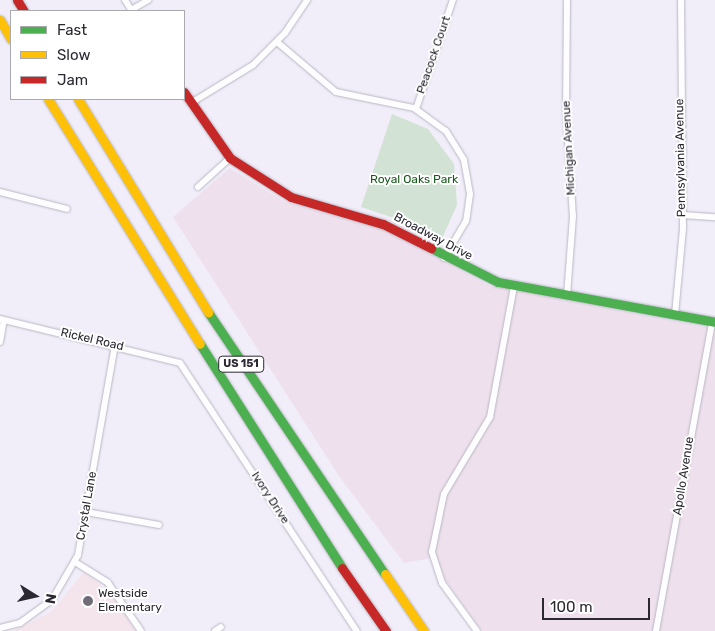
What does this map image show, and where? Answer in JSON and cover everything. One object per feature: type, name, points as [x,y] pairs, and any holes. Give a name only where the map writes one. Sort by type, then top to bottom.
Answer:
[{"type":"main road","points":[[0,20],[10,37]]},
{"type":"main road","name":"Broadway Drive","points":[[185,94],[230,158],[291,198],[383,224],[444,258],[514,286],[714,322]]},
{"type":"main road","name":"US 151","points":[[49,100],[308,518],[386,631]]},
{"type":"main road","name":"US 151","points":[[79,100],[219,330],[425,631]]},
{"type":"street","points":[[133,10],[148,0]]},
{"type":"street","points":[[191,103],[253,65],[276,42],[307,0]]},
{"type":"street","name":"Peacock Court","points":[[416,109],[453,0]]},
{"type":"street","name":"Michigan Avenue","points":[[567,0],[566,109],[573,216],[567,296]]},
{"type":"street","name":"Pennsylvania Avenue","points":[[675,315],[683,215],[681,0]]},
{"type":"street","points":[[276,42],[336,92],[416,109],[446,131],[466,168],[470,194],[466,221],[444,258]]},
{"type":"street","points":[[198,188],[230,158]]},
{"type":"street","points":[[0,192],[68,209]]},
{"type":"street","points":[[683,215],[715,217]]},
{"type":"street","points":[[477,631],[442,583],[432,552],[444,494],[490,417],[514,286]]},
{"type":"street","points":[[0,342],[2,319]]},
{"type":"street","name":"Rickel Road","points":[[2,319],[169,357],[183,365]]},
{"type":"street","name":"Apollo Avenue","points":[[656,631],[714,322]]},
{"type":"street","name":"Crystal Lane","points":[[0,628],[20,623],[52,600],[75,562],[86,512],[115,345]]},
{"type":"street","name":"Ivory Drive","points":[[183,365],[357,631]]},
{"type":"street","points":[[86,512],[158,525]]},
{"type":"street","points":[[75,562],[108,584],[141,631]]},
{"type":"street","points":[[215,631],[221,626]]},
{"type":"shaded area","points":[[230,168],[285,202],[385,230],[490,286],[715,329],[715,631],[482,631],[445,579],[437,557],[404,563],[339,476],[173,217]]},
{"type":"shaded area","name":"Westside Elementary","points":[[84,572],[108,591],[136,631],[13,631],[51,612]]},
{"type":"green space","name":"Royal Oaks Park","points":[[392,114],[428,129],[454,164],[457,205],[440,243],[403,221],[361,207]]},
{"type":"traffic: fast","points":[[431,248],[498,282],[715,322]]},
{"type":"traffic: fast","points":[[208,312],[385,574]]},
{"type":"traffic: fast","points":[[200,344],[342,568]]},
{"type":"traffic: slow","points":[[0,20],[10,37]]},
{"type":"traffic: slow","points":[[49,100],[200,344]]},
{"type":"traffic: slow","points":[[79,100],[208,312]]},
{"type":"traffic: slow","points":[[385,574],[424,631]]},
{"type":"traffic: jam","points":[[17,0],[23,10]]},
{"type":"traffic: jam","points":[[185,93],[230,158],[291,197],[383,224],[431,248]]},
{"type":"traffic: jam","points":[[342,568],[386,631]]},
{"type":"place","name":"Westside Elementary","points":[[88,601]]}]
